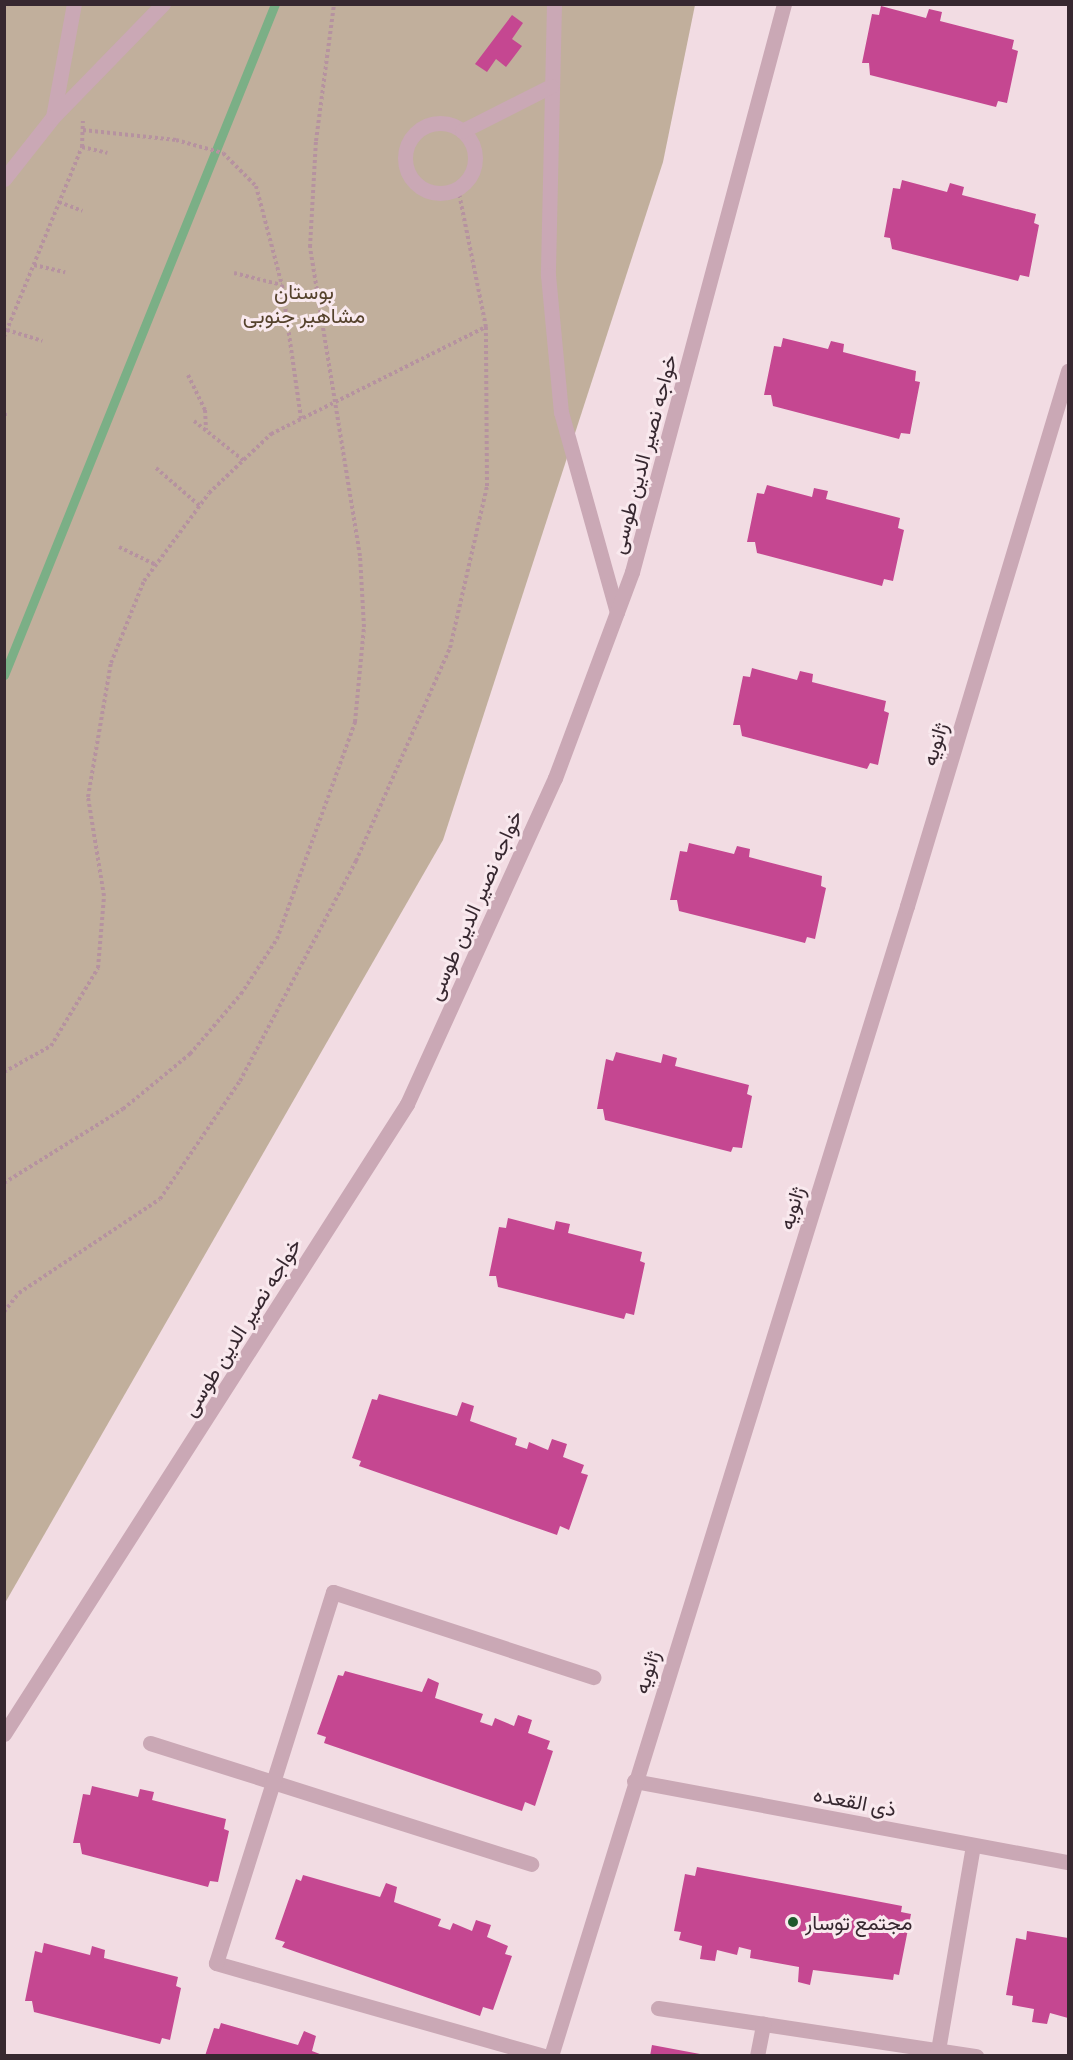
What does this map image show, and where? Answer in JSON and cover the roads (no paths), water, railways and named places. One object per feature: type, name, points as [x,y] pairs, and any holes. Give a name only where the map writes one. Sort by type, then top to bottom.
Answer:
[{"type":"street","points":[[54,117],[74,4]]},
{"type":"street","points":[[4,179],[54,117],[163,4]]},
{"type":"street","points":[[554,4],[548,275],[561,412],[617,612]]},
{"type":"street","name":"خواجه نصیر الدین طوسی","points":[[4,1734],[407,1104],[555,778],[617,612],[642,537],[784,4]]},
{"type":"street","points":[[462,131],[551,86]]},
{"type":"street","points":[[452,124],[462,131],[474,149],[475,160],[466,181],[458,188],[445,192],[420,187],[411,178],[405,152],[417,131],[428,125],[452,124]]},
{"type":"street","name":"ژانویه","points":[[551,2055],[634,1781],[904,917],[1068,371]]},
{"type":"street","points":[[544,2055],[216,1963],[333,1592],[593,1677]]},
{"type":"street","points":[[150,1743],[531,1864]]},
{"type":"street","name":"ذی القعده","points":[[634,1781],[1068,1862]]},
{"type":"street","points":[[938,2052],[973,1845]]},
{"type":"street","points":[[658,2008],[938,2052],[976,2055]]},
{"type":"street","points":[[758,2055],[763,2024]]},
{"type":"waterway","points":[[4,675],[275,4]]},
{"type":"place","name":"مجتمع توسار","points":[[793,1922]]},
{"type":"park label","name":"بوستان مشاهیر جنوبی","points":[[304,303]]}]
